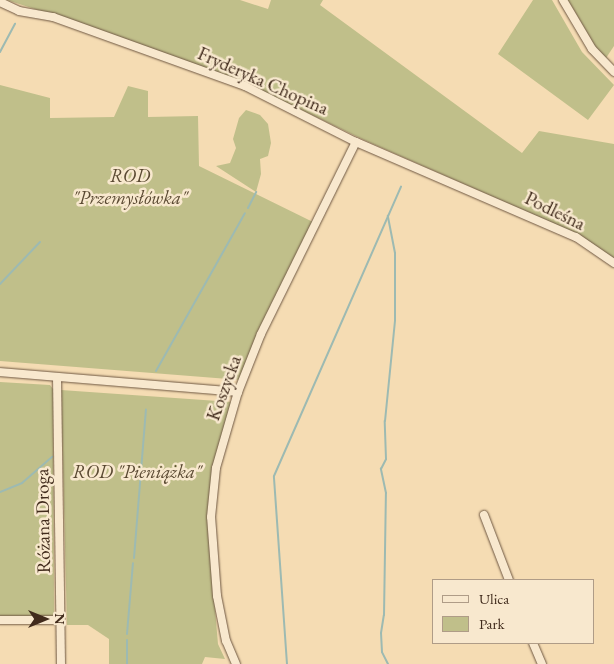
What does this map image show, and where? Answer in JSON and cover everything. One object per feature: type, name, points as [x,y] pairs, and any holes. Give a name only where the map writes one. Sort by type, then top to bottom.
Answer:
[{"type":"street","points":[[563,0],[592,49],[614,72]]},
{"type":"street","name":"Fryderyka Chopina","points":[[0,2],[19,11],[53,17],[198,67],[244,86],[356,142],[507,206]]},
{"type":"street","name":"Koszycka","points":[[236,664],[226,641],[217,596],[211,517],[216,468],[238,392],[278,298],[356,142]]},
{"type":"street","name":"Podleśna","points":[[507,206],[576,237],[614,263]]},
{"type":"street","points":[[0,372],[238,392]]},
{"type":"street","name":"Różana Droga","points":[[57,377],[61,664]]},
{"type":"street","points":[[484,515],[509,579]]},
{"type":"street","points":[[0,620],[60,620]]},
{"type":"street","points":[[533,644],[538,663]]},
{"type":"green space","points":[[7,0],[240,0],[268,9],[271,0],[323,0],[320,5],[522,153],[539,131],[614,144],[614,262],[580,235],[364,140],[252,86],[112,34]]},
{"type":"green space","points":[[533,0],[552,0],[582,52],[614,85],[588,120],[498,54]]},
{"type":"green space","points":[[568,0],[614,0],[614,46],[606,58],[595,46]]},
{"type":"green space","name":"ROD \"Przemysłówka\"","points":[[0,85],[50,98],[50,118],[114,117],[128,86],[148,91],[148,117],[198,116],[199,166],[313,222],[241,380],[0,361]]},
{"type":"green space","points":[[246,110],[260,115],[268,124],[271,143],[268,156],[260,159],[261,174],[256,192],[216,166],[230,163],[236,148],[233,139],[239,118]]},
{"type":"green space","points":[[0,382],[50,385],[53,389],[54,616],[0,617]]},
{"type":"green space","name":"ROD \"Pieniążka\"","points":[[61,390],[232,402],[213,466],[208,529],[218,644],[225,659],[205,657],[202,664],[109,664],[109,639],[88,625],[67,625]]},
{"type":"waterway","points":[[0,52],[15,24]]},
{"type":"waterway","points":[[287,664],[274,476],[401,187]]},
{"type":"waterway","points":[[248,208],[256,192]]},
{"type":"waterway","points":[[156,371],[245,213]]},
{"type":"waterway","points":[[388,216],[395,253],[395,320],[385,421],[386,459],[381,469],[386,493],[384,615],[381,633],[382,652],[388,664]]},
{"type":"waterway","points":[[0,284],[40,242]]},
{"type":"waterway","points":[[134,558],[146,409]]},
{"type":"waterway","points":[[0,492],[22,483],[52,457]]},
{"type":"waterway","points":[[127,634],[133,563]]},
{"type":"waterway","points":[[127,640],[127,664]]}]
